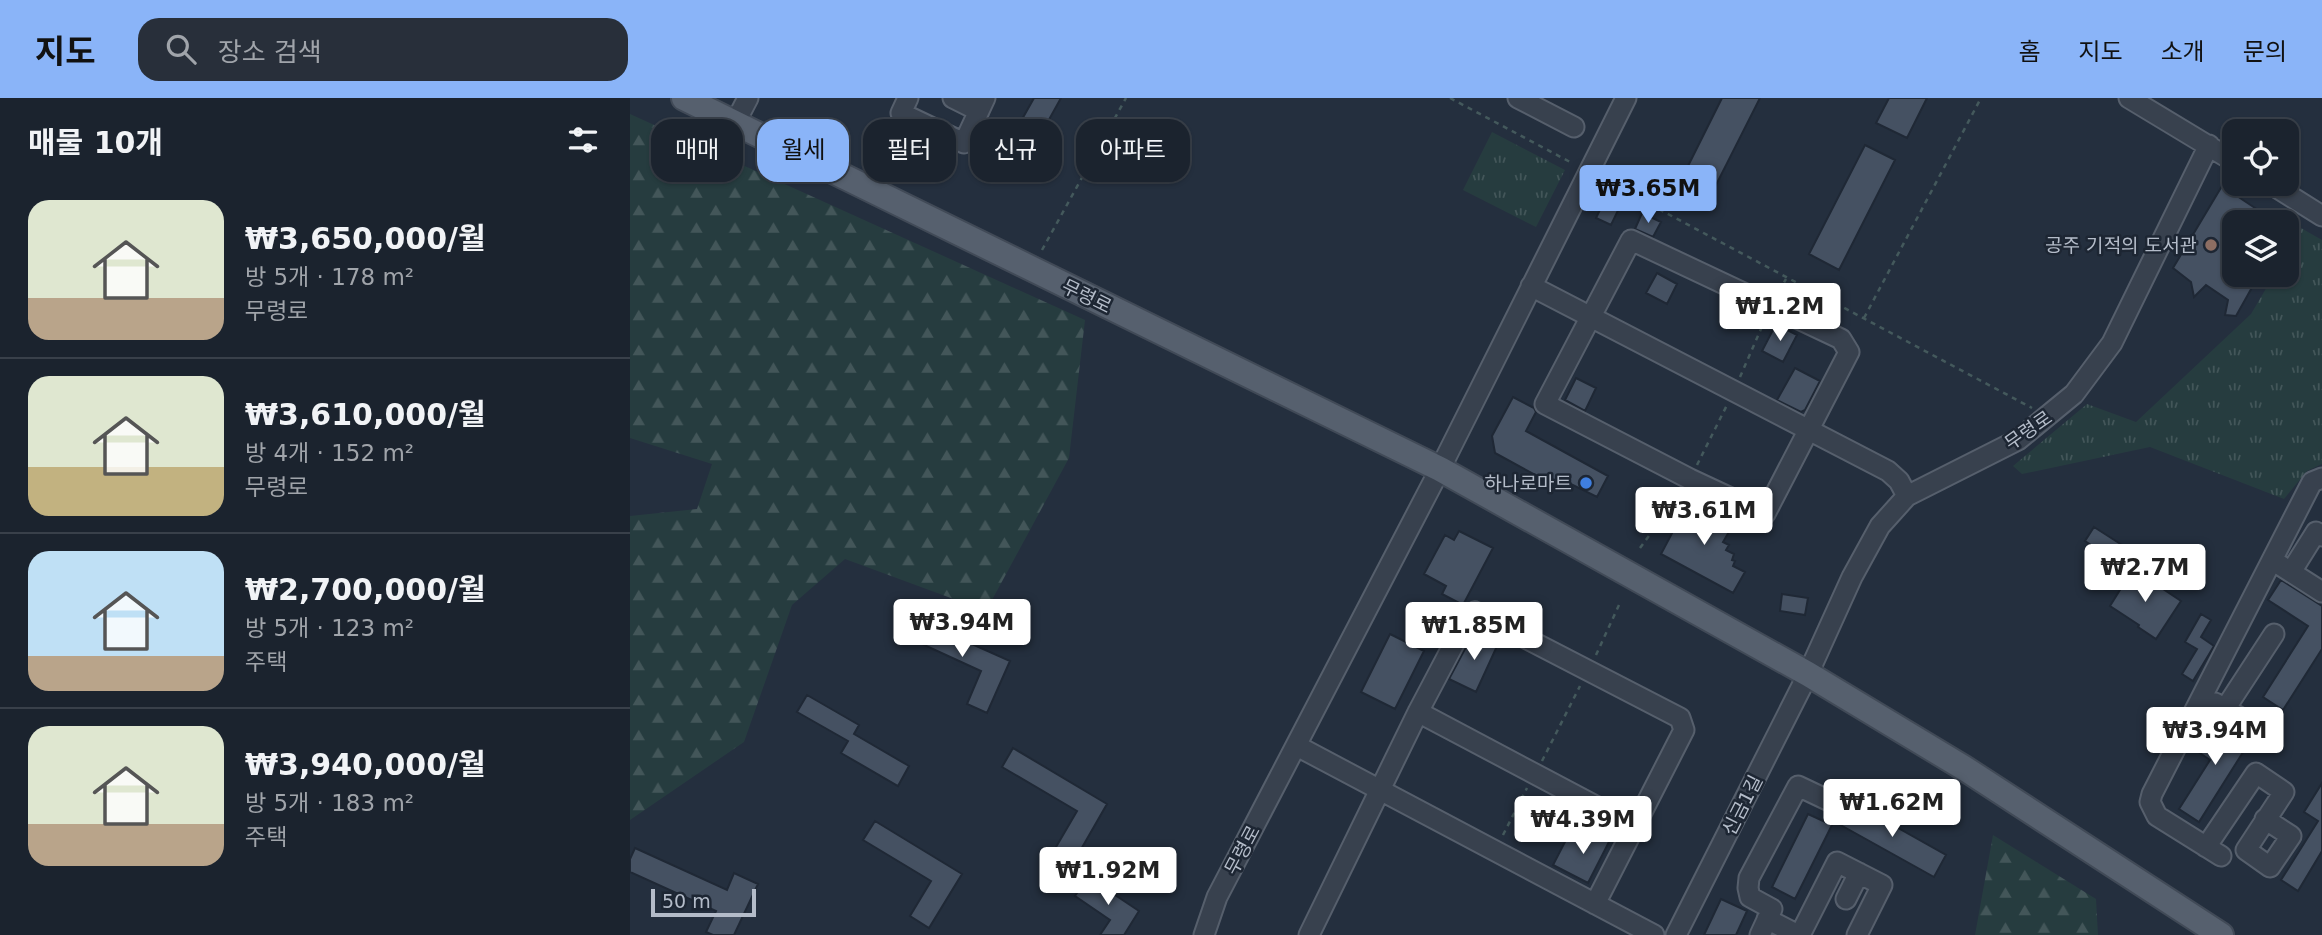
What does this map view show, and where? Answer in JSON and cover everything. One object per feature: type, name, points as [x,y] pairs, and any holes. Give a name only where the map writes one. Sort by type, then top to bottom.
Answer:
[{"type":"main road","name":"무령로","points":[[683,98],[727,119]]},
{"type":"main road","name":"무령로","points":[[743,127],[1440,469],[1808,674],[1964,768],[2221,935]]},
{"type":"street","points":[[737,119],[748,98]]},
{"type":"street","points":[[908,98],[901,113],[964,143],[982,104],[953,98]]},
{"type":"street","points":[[1518,98],[1552,106],[1574,127]]},
{"type":"street","name":"무령로","points":[[1204,935],[1217,897],[1440,469],[1626,98]]},
{"type":"street","points":[[2129,98],[2222,154]]},
{"type":"street","name":"무령로","points":[[1808,674],[1857,567],[1880,526],[1907,496],[2018,440],[2074,394],[2112,343],[2209,145]]},
{"type":"street","points":[[2294,196],[2317,208]]},
{"type":"street","points":[[1631,240],[1771,307],[1841,339],[1849,352],[1765,514],[1690,479],[1545,404],[1631,240]]},
{"type":"street","points":[[1531,286],[1888,471],[1899,481],[1907,496]]},
{"type":"street","points":[[2265,819],[2284,792],[2256,773],[2214,851],[2157,816],[2150,802],[2151,794],[2312,482],[2322,478]]},
{"type":"street","points":[[2291,572],[2316,533],[2322,536]]},
{"type":"street","points":[[2272,560],[2322,592]]},
{"type":"street","points":[[1309,935],[1418,712],[1467,619],[1475,612],[1680,718],[1684,730],[1595,904]]},
{"type":"street","points":[[2225,709],[2274,634]]},
{"type":"street","name":"신금1길","points":[[1676,935],[1808,674]]},
{"type":"street","points":[[2203,695],[2244,720]]},
{"type":"street","points":[[1418,712],[1634,827]]},
{"type":"street","points":[[1297,746],[1654,935]]},
{"type":"street","points":[[1838,805],[1798,786],[1749,878],[1748,888],[1750,897],[1772,909],[1763,927],[1799,935],[1837,862],[1882,885],[1857,935]]},
{"type":"street","points":[[1846,899],[1859,873]]},
{"type":"path","points":[[1042,250],[1126,98]]},
{"type":"path","points":[[1450,98],[1572,163]]},
{"type":"path","points":[[1864,318],[1981,98]]},
{"type":"path","points":[[1606,181],[2035,409]]},
{"type":"path","points":[[1640,548],[1690,479],[1787,277]]},
{"type":"path","points":[[1495,851],[1619,605]]},
{"type":"green space","points":[[630,114],[651,124],[651,182],[743,182],[743,165],[757,171],[757,182],[780,182],[1085,320],[1069,458],[986,611],[845,559],[792,605],[744,742],[630,820],[630,516],[697,509],[712,464],[630,438]]},
{"type":"green space","points":[[1492,132],[1565,170],[1536,227],[1463,190]]},
{"type":"green space","points":[[2301,228],[2322,240],[2322,464],[2307,471],[2284,499],[2150,447],[2022,474],[2013,466],[2087,404],[2136,422],[2251,314],[2267,287],[2299,287]]},
{"type":"green space","points":[[1993,835],[2096,899],[2098,935],[1975,935]]},
{"type":"building","points":[[1034,98],[1061,98],[1049,119],[1022,119]]},
{"type":"building","points":[[1722,98],[1760,98],[1713,191],[1683,176]]},
{"type":"building","points":[[1889,98],[1927,98],[1907,138],[1876,123]]},
{"type":"building","points":[[1865,145],[1895,160],[1839,270],[1809,254]]},
{"type":"building","name":"공주 기적의 도서관","points":[[2222,186],[2222,196],[2237,196],[2258,210],[2222,210],[2222,287],[2252,287],[2236,316],[2225,315],[2228,300],[2206,285],[2194,297],[2191,282],[2173,268]]},
{"type":"building","points":[[1608,193],[1623,200],[1611,225],[1596,218]]},
{"type":"building","points":[[1642,213],[1661,222],[1653,237],[1635,229]]},
{"type":"building","points":[[1657,273],[1677,284],[1667,304],[1646,293]]},
{"type":"building","points":[[1776,324],[1797,335],[1783,362],[1762,351]]},
{"type":"building","points":[[1795,368],[1820,381],[1805,410],[1801,412],[1777,400]]},
{"type":"building","points":[[1576,378],[1596,388],[1585,411],[1565,400]]},
{"type":"building","points":[[1513,397],[1534,408],[1536,412],[1526,431],[1608,476],[1597,497],[1567,482],[1563,490],[1495,453],[1492,436]]},
{"type":"building","points":[[1689,501],[1733,525],[1723,542],[1729,545],[1726,550],[1734,554],[1733,566],[1745,572],[1733,593],[1661,554]]},
{"type":"building","points":[[2094,527],[2122,545],[2112,559],[2085,541]]},
{"type":"building","points":[[1459,531],[1493,548],[1463,605],[1442,594],[1446,586],[1424,574],[1445,535],[1454,540]]},
{"type":"building","points":[[2133,569],[2181,601],[2156,639],[2110,606]]},
{"type":"building","points":[[2281,580],[2322,606],[2322,649],[2283,710],[2263,697],[2308,626],[2268,600]]},
{"type":"building","points":[[1782,594],[1808,598],[1805,615],[1780,611]]},
{"type":"building","points":[[2201,614],[2211,620],[2201,637],[2214,646],[2193,681],[2182,674],[2197,649],[2185,642]]},
{"type":"building","points":[[907,615],[1010,661],[987,713],[967,704],[981,671],[898,633]]},
{"type":"building","points":[[1474,632],[1498,644],[1476,692],[1449,679]]},
{"type":"building","points":[[1390,634],[1424,651],[1395,709],[1361,692]]},
{"type":"building","points":[[807,695],[859,725],[854,734],[909,766],[898,786],[841,753],[848,741],[797,712]]},
{"type":"building","points":[[2217,719],[2252,738],[2199,822],[2179,809],[2210,760],[2197,751]]},
{"type":"building","points":[[1013,748],[1107,804],[1076,858],[1056,847],[1077,811],[1002,767]]},
{"type":"building","points":[[2322,783],[2322,851],[2298,891],[2281,880],[2318,821],[2304,812]]},
{"type":"building","points":[[1850,801],[1946,855],[1934,877],[1837,823],[1849,811]]},
{"type":"building","points":[[1808,814],[1832,825],[1795,899],[1772,887]]},
{"type":"building","points":[[875,821],[962,874],[929,928],[910,916],[931,881],[863,840]]},
{"type":"building","points":[[1597,828],[1612,836],[1588,883],[1553,865],[1568,836],[1588,846]]},
{"type":"building","points":[[635,848],[727,890],[734,873],[758,884],[734,935],[713,935],[706,932],[716,911],[630,872],[630,859]]},
{"type":"building","points":[[1088,877],[1139,911],[1124,935],[1100,935],[1110,920],[1075,896]]},
{"type":"building","points":[[1721,899],[1747,911],[1736,935],[1704,935]]},
{"type":"place","name":"공주 기적의 도서관","points":[[2211,245]]},
{"type":"place","name":"하나로마트","points":[[1586,483]]}]
